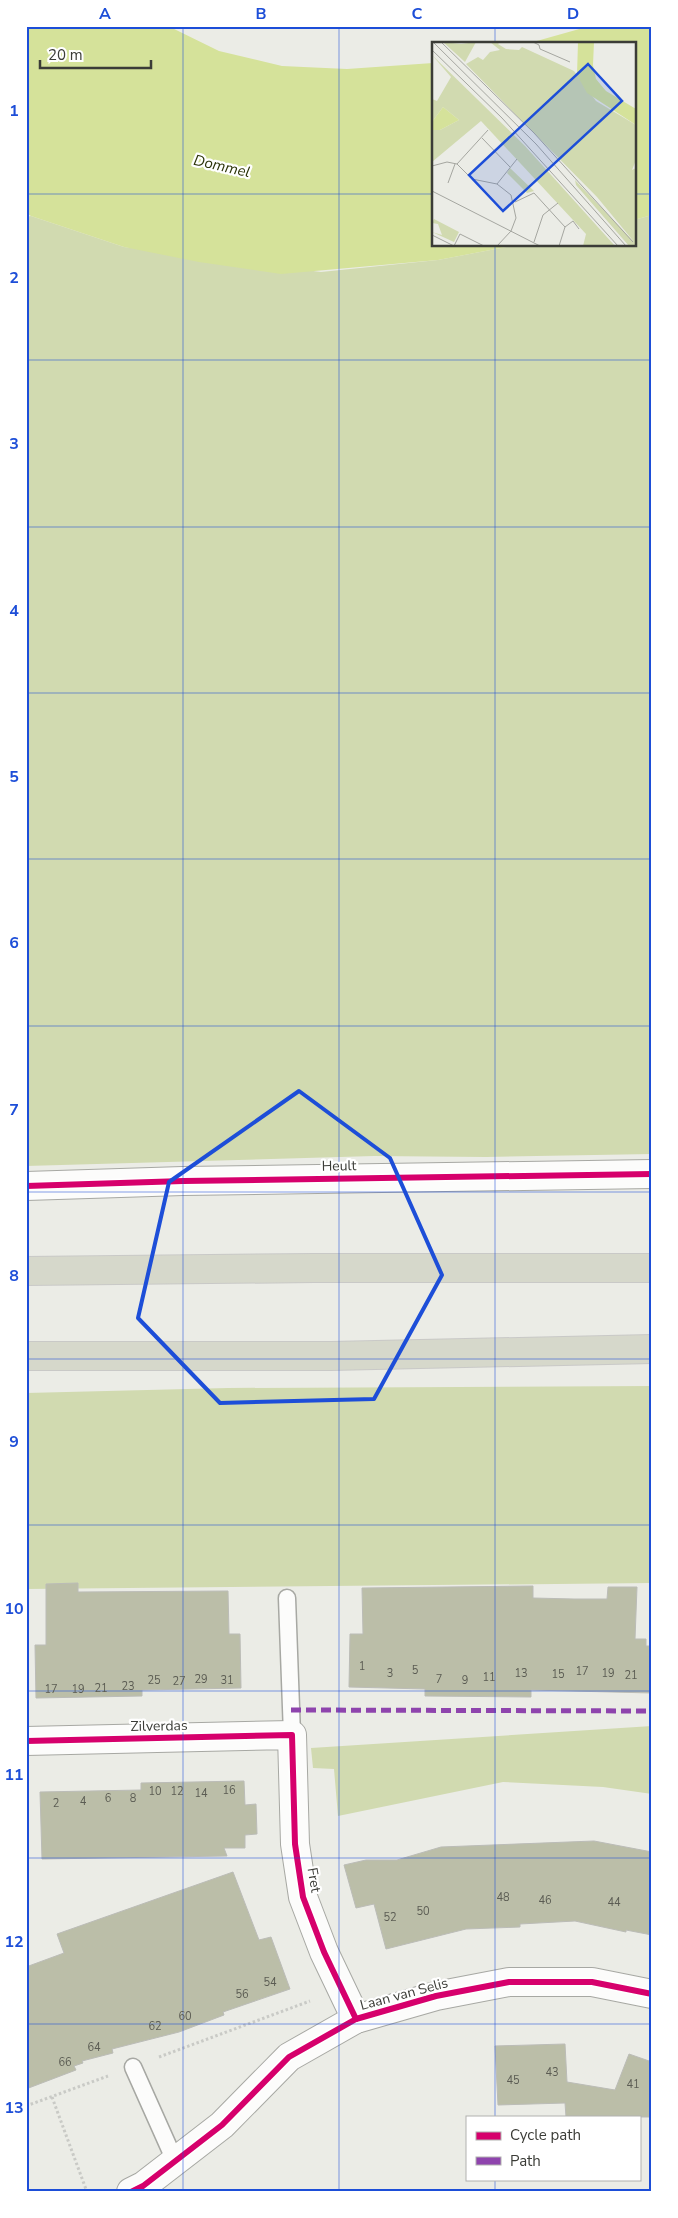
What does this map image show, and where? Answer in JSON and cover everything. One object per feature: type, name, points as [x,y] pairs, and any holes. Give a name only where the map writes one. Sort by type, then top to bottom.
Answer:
[{"type":"highway","points":[[26,1270],[652,1268]]},
{"type":"highway","points":[[26,1356],[331,1356],[652,1349]]},
{"type":"street","name":"Heult","points":[[26,1186],[183,1181],[652,1174]]},
{"type":"street","name":"Zilverdas","points":[[26,1741],[292,1735]]},
{"type":"street","name":"Fret","points":[[292,1735],[295,1844],[303,1897],[324,1952],[356,2020]]},
{"type":"street","name":"Laan van Selis","points":[[131,2192],[143,2186],[222,2125],[289,2057],[356,2020],[436,1996],[509,1982],[592,1982],[652,1994]]},
{"type":"lane","points":[[287,1598],[292,1735]]},
{"type":"lane","points":[[133,2067],[175,2161]]},
{"type":"path","points":[[52,2097],[87,2192]]},
{"type":"highlighted area","points":[[299,1091],[390,1158],[442,1275],[374,1399],[220,1403],[138,1318],[169,1182]]},
{"type":"shaded area","points":[[652,215],[652,1154],[486,1157],[374,1156],[26,1166],[26,217],[31,216],[124,247],[321,272],[438,260],[512,246],[636,246],[636,219]]},
{"type":"shaded area","points":[[652,1386],[652,1583],[26,1589],[26,1393],[228,1388]]},
{"type":"shaded area","points":[[652,1726],[652,1794],[603,1787],[503,1782],[338,1816],[334,1769],[313,1768],[311,1748]]},
{"type":"water","name":"Dommel","points":[[26,26],[168,26],[219,51],[282,66],[347,69],[432,63],[432,246],[512,246],[438,260],[281,274],[199,262],[124,247],[26,213]]},
{"type":"water","points":[[590,26],[652,26],[652,215],[636,219],[636,42],[533,42]]},
{"type":"building","points":[[78,1583],[78,1592],[228,1591],[229,1634],[240,1634],[241,1688],[142,1690],[142,1696],[36,1698],[35,1645],[46,1645],[46,1584]]},
{"type":"building","points":[[533,1586],[533,1598],[574,1599],[607,1599],[608,1587],[637,1587],[635,1639],[646,1639],[646,1646],[652,1646],[652,1693],[531,1690],[531,1697],[425,1696],[425,1689],[349,1687],[350,1634],[363,1634],[362,1588]]},
{"type":"building","points":[[244,1781],[245,1805],[256,1804],[257,1834],[245,1835],[245,1848],[224,1848],[227,1856],[42,1859],[40,1792],[141,1790],[141,1783]]},
{"type":"building","points":[[594,1841],[652,1852],[652,1935],[626,1930],[626,1932],[575,1921],[520,1924],[520,1927],[466,1929],[386,1949],[374,1904],[356,1908],[344,1865],[366,1860],[397,1860],[441,1847]]},
{"type":"building","points":[[233,1872],[259,1940],[271,1937],[290,1989],[223,2012],[224,2015],[179,2032],[112,2049],[113,2053],[82,2061],[83,2063],[74,2066],[76,2070],[26,2089],[26,1967],[64,1953],[57,1934]]},
{"type":"building","points":[[565,2044],[567,2082],[615,2090],[629,2054],[652,2062],[652,2117],[566,2116],[565,2103],[498,2105],[495,2046]]},
{"type":"marked path","points":[[291,1710],[652,1711]]},
{"type":"cycle path","points":[[26,1186],[183,1181],[652,1174]]},
{"type":"cycle path","points":[[26,1741],[292,1735],[295,1844],[303,1897],[324,1952],[356,2019]]},
{"type":"cycle path","points":[[131,2192],[143,2186],[222,2125],[289,2057],[356,2019],[436,1996],[509,1982],[592,1982],[652,1994]]}]
